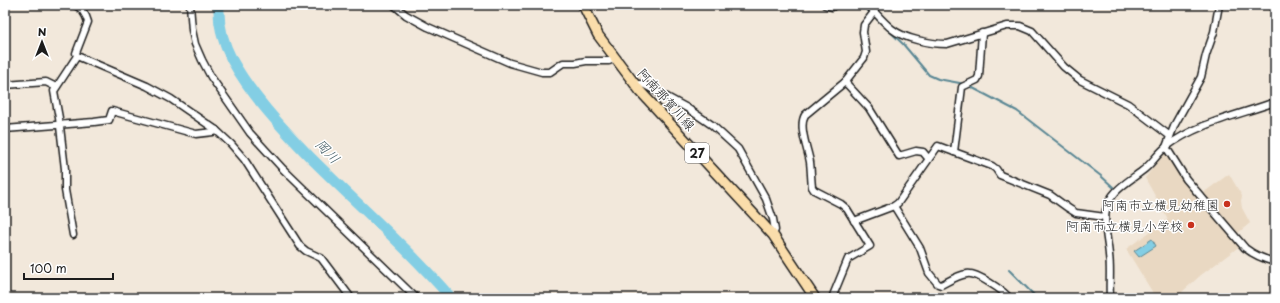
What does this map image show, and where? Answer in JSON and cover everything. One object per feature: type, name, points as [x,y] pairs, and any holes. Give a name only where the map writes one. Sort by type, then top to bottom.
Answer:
[{"type":"main road","name":"阿南那賀川線","points":[[583,5],[598,35],[635,84],[773,235],[815,298]]},
{"type":"street","points":[[73,235],[65,190],[65,169],[60,124],[54,91],[77,56],[76,53],[88,22],[80,8],[75,5]]},
{"type":"street","points":[[190,5],[195,44],[202,60],[250,133],[283,169],[416,298]]},
{"type":"street","points":[[394,5],[406,15],[428,27],[510,63],[542,72],[550,72],[563,63],[609,61],[615,58]]},
{"type":"street","points":[[825,5],[832,7],[834,5]]},
{"type":"street","points":[[868,5],[873,14],[901,35],[939,44],[947,44],[1007,26],[1020,26],[1032,31],[1064,67],[1080,80],[1128,104],[1170,136]]},
{"type":"street","points":[[1166,147],[1170,136],[1200,77],[1214,32],[1219,5]]},
{"type":"street","points":[[832,298],[848,258],[870,246],[846,209],[841,204],[814,190],[812,187],[810,162],[803,130],[803,119],[805,115],[845,82],[864,58],[866,52],[863,32],[864,25],[873,14]]},
{"type":"street","points":[[954,152],[962,87],[977,80],[979,76],[982,33]]},
{"type":"street","points":[[77,56],[148,86],[171,99],[216,130],[244,159],[300,246],[306,251],[321,258],[351,298]]},
{"type":"street","points":[[5,85],[46,82],[56,87]]},
{"type":"street","points":[[845,82],[869,108],[899,156],[923,152],[928,158]]},
{"type":"street","points":[[635,84],[643,84],[687,108],[712,126],[738,149],[766,199],[773,219],[775,230],[773,235]]},
{"type":"street","points":[[1110,298],[1110,257],[1105,217],[1108,203],[1113,195],[1121,186],[1144,170],[1166,147],[1207,125],[1275,102]]},
{"type":"street","points":[[5,129],[109,120],[112,111],[196,134],[213,132],[216,130]]},
{"type":"street","points":[[854,221],[894,206],[898,203],[928,158],[938,146],[992,166],[1000,175],[1050,195],[1076,213],[1105,217]]},
{"type":"street","points":[[1166,147],[1186,179],[1245,248],[1263,259],[1275,262]]},
{"type":"street","points":[[894,206],[920,248],[929,273],[938,284],[941,285],[973,273],[1004,292],[1009,298]]},
{"type":"shaded area","name":"阿南市立横見小学校","points":[[1165,153],[1169,156],[1188,186],[1240,246],[1201,275],[1182,292],[1183,298],[1156,298],[1126,249],[1168,219],[1145,178]]},
{"type":"shaded area","name":"阿南市立横見幼稚園","points":[[1229,174],[1242,196],[1242,208],[1250,223],[1237,234],[1203,193]]},
{"type":"water","points":[[1152,239],[1156,246],[1139,257],[1134,251]]},
{"type":"waterway","name":"岡川","points":[[219,5],[220,26],[226,47],[248,86],[278,123],[310,157],[399,243],[451,298]]},
{"type":"waterway","points":[[862,5],[880,22]]},
{"type":"waterway","points":[[886,28],[903,44],[929,75],[938,79],[965,84]]},
{"type":"waterway","points":[[969,86],[1017,111],[1113,187]]},
{"type":"waterway","points":[[1009,270],[1037,298]]},
{"type":"place","name":"阿南市立横見幼稚園","points":[[1227,204]]},
{"type":"place","name":"阿南市立横見小学校","points":[[1191,225]]}]
